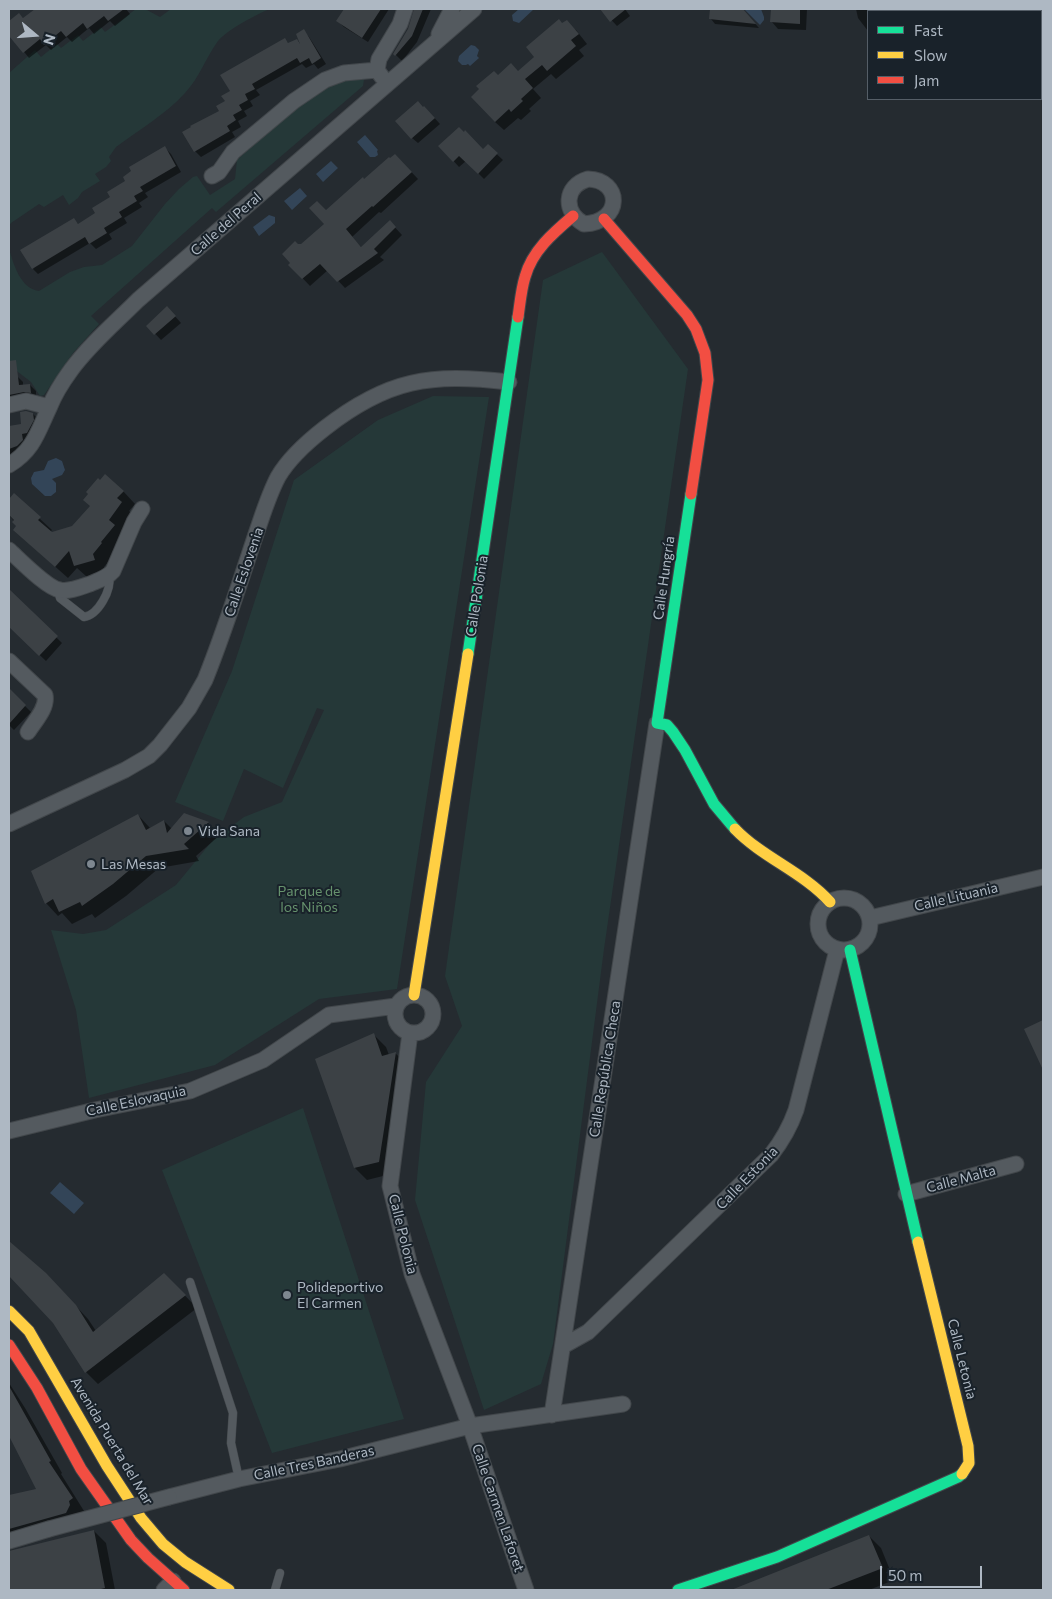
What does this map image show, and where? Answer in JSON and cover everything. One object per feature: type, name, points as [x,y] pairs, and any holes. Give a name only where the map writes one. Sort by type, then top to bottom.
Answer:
[{"type":"street","points":[[388,84],[378,70],[379,59],[400,24],[405,9]]},
{"type":"street","points":[[434,43],[452,9]]},
{"type":"street","name":"Calle del Peral","points":[[9,465],[23,454],[35,440],[57,391],[90,347],[138,300],[474,9]]},
{"type":"street","points":[[212,176],[219,172],[233,152],[294,101],[325,80],[344,73],[378,70]]},
{"type":"street","points":[[595,179],[604,183],[612,195],[613,205],[609,214],[597,222],[584,224],[573,216],[569,201],[574,186],[580,181],[595,179]]},
{"type":"street","name":"Calle Polonia","points":[[414,995],[480,579],[524,278],[527,268],[538,248],[573,216]]},
{"type":"street","name":"Calle Hungría","points":[[604,219],[687,315],[702,341],[708,367],[706,394],[657,723]]},
{"type":"street","name":"Calle Eslovenia","points":[[9,824],[139,763],[160,745],[198,695],[205,680],[278,478],[289,461],[319,433],[364,401],[381,392],[401,385],[458,377],[509,382]]},
{"type":"street","points":[[9,405],[26,401],[49,407]]},
{"type":"street","points":[[9,550],[47,584],[58,590],[66,591],[82,587],[109,576],[113,571],[134,522],[142,509]]},
{"type":"street","points":[[9,661],[45,695],[44,706],[28,732]]},
{"type":"street","points":[[657,723],[664,724],[671,729],[686,750],[711,798],[745,839],[774,862],[809,883],[830,902]]},
{"type":"street","name":"Calle República Checa","points":[[552,1415],[657,723]]},
{"type":"street","name":"Calle Lituania","points":[[870,918],[1043,877]]},
{"type":"street","points":[[837,898],[854,900],[861,904],[870,918],[868,934],[864,942],[858,947],[844,950],[829,947],[818,933],[819,915],[823,908],[837,898]]},
{"type":"street","name":"Calle Estonia","points":[[563,1346],[588,1332],[771,1155],[782,1141],[790,1127],[796,1110],[844,950]]},
{"type":"street","name":"Calle Letonia","points":[[678,1590],[777,1556],[958,1476],[966,1471],[970,1462],[968,1446],[906,1194],[844,950]]},
{"type":"street","points":[[414,995],[420,996],[430,1004],[433,1016],[428,1028],[422,1032],[410,1033],[400,1028],[396,1023],[396,1006],[403,998],[414,995]]},
{"type":"street","name":"Calle Eslovaquia","points":[[9,1131],[95,1110],[190,1091],[263,1060],[329,1015],[396,1006]]},
{"type":"street","name":"Calle Polonia","points":[[410,1033],[390,1186],[412,1274],[470,1426]]},
{"type":"street","name":"Calle Malta","points":[[906,1194],[1016,1164]]},
{"type":"street","name":"Avenida Puerta del Mar","points":[[9,1311],[29,1331],[107,1466],[141,1518],[163,1544],[185,1562],[229,1590]]},
{"type":"street","points":[[9,1345],[37,1388],[81,1468],[131,1540],[173,1587]]},
{"type":"street","name":"Calle Tres Banderas","points":[[9,1541],[239,1479],[340,1459],[470,1426],[623,1404]]},
{"type":"street","name":"Calle Carmen Laforet","points":[[470,1426],[526,1590]]},
{"type":"lane","points":[[58,590],[60,598],[84,617],[87,617],[101,606],[109,585],[109,576]]},
{"type":"lane","points":[[190,1282],[233,1413],[231,1443],[239,1479]]},
{"type":"lane","points":[[275,1590],[280,1573]]},
{"type":"green space","points":[[136,9],[145,9],[160,17],[171,9],[270,9],[235,27],[218,41],[195,80],[178,101],[116,147],[109,157],[111,161],[106,167],[95,174],[100,181],[82,192],[69,205],[63,195],[44,207],[39,204],[9,226],[9,73],[35,50],[41,57],[57,44],[61,48],[78,35],[83,41],[101,27],[105,32]]},
{"type":"green space","points":[[364,79],[363,86],[216,212],[212,208],[91,316],[99,324],[73,353],[44,395],[40,396],[31,382],[9,365],[9,249],[22,281],[32,289],[39,291],[70,272],[84,267],[102,265],[132,246],[165,204],[193,177],[197,176],[210,195],[235,179],[237,160],[278,123],[312,97],[339,81]]},
{"type":"green space","points":[[602,252],[688,369],[604,949],[553,1344],[541,1384],[484,1410],[415,1200],[426,1082],[462,1026],[445,976],[543,280]]},
{"type":"green space","name":"Parque de los Niños","points":[[433,396],[489,397],[397,989],[319,999],[215,1065],[89,1098],[76,1010],[51,930],[83,934],[106,930],[176,885],[213,840],[244,817],[282,802],[324,710],[317,708],[283,788],[244,769],[223,821],[175,802],[232,671],[294,480],[378,420]]},
{"type":"green space","name":"Polideportivo El Carmen","points":[[303,1108],[404,1419],[272,1453],[162,1170]]},
{"type":"water","points":[[519,9],[534,9],[519,23],[513,21],[512,15]]},
{"type":"water","points":[[744,9],[761,9],[764,20],[760,25]]},
{"type":"water","points":[[471,45],[479,50],[477,56],[479,58],[470,66],[468,64],[462,65],[458,61],[459,56]]},
{"type":"water","points":[[365,135],[378,150],[378,155],[375,157],[370,157],[357,142]]},
{"type":"water","points":[[331,161],[338,168],[323,182],[316,174]]},
{"type":"water","points":[[300,188],[307,196],[292,210],[284,201]]},
{"type":"water","points":[[269,215],[275,217],[275,223],[259,236],[253,227]]},
{"type":"water","points":[[56,458],[62,461],[65,470],[62,475],[52,479],[56,483],[56,492],[51,496],[45,496],[32,484],[31,478],[34,472],[44,470],[48,461]]},
{"type":"water","points":[[60,1182],[84,1203],[74,1214],[50,1193]]},
{"type":"building","points":[[35,9],[124,9],[108,21],[104,16],[87,29],[83,23],[66,37],[61,31],[44,45],[40,39],[23,53],[9,36],[9,21],[19,13],[23,18]]},
{"type":"building","points":[[344,9],[381,9],[362,38],[336,21]]},
{"type":"building","points":[[414,9],[423,9],[412,36],[395,56],[393,54],[408,29]]},
{"type":"building","points":[[600,9],[626,9],[610,22]]},
{"type":"building","points":[[710,9],[743,9],[756,24],[709,19]]},
{"type":"building","points":[[771,9],[800,9],[800,24],[770,22]]},
{"type":"building","points":[[559,19],[562,23],[567,20],[579,34],[571,40],[576,46],[547,71],[542,65],[525,79],[533,88],[511,112],[509,109],[495,122],[471,97],[479,89],[476,86],[494,71],[498,75],[511,63],[518,71],[534,57],[526,47]]},
{"type":"building","points":[[304,29],[321,58],[312,64],[309,58],[300,63],[297,58],[252,84],[255,89],[245,94],[248,100],[239,105],[242,110],[233,115],[236,120],[227,126],[230,131],[194,152],[182,132],[219,111],[216,106],[225,101],[221,96],[230,91],[220,75],[285,38],[288,43],[297,39],[300,44],[296,34]]},
{"type":"building","points":[[418,101],[435,118],[411,139],[395,121]]},
{"type":"building","points":[[459,127],[464,132],[465,130],[483,149],[488,144],[498,153],[478,174],[459,156],[453,162],[438,146]]},
{"type":"building","points":[[165,146],[176,166],[140,187],[143,191],[134,196],[137,201],[119,212],[122,217],[104,228],[107,233],[89,244],[85,237],[32,269],[20,250],[74,218],[78,224],[95,213],[92,208],[110,197],[107,192],[125,181],[123,177],[131,171],[129,167]]},
{"type":"building","points":[[395,154],[412,172],[346,229],[361,247],[390,220],[396,227],[374,249],[378,253],[337,282],[320,264],[302,279],[288,265],[290,263],[282,254],[295,241],[301,244],[324,224],[309,208],[317,201],[326,210],[363,177],[364,179]]},
{"type":"building","points":[[167,306],[176,316],[154,335],[146,326]]},
{"type":"building","points":[[16,360],[19,385],[30,384],[31,393],[24,392],[9,395],[9,361]]},
{"type":"building","points":[[20,412],[33,413],[34,420],[27,433],[22,434],[23,440],[17,446],[9,449],[9,426],[21,424]]},
{"type":"building","points":[[105,474],[124,491],[117,498],[122,502],[109,520],[115,525],[93,554],[95,560],[74,566],[69,551],[55,567],[13,530],[16,526],[12,522],[14,520],[9,515],[9,499],[14,493],[41,517],[38,520],[52,532],[72,526],[90,506],[83,500],[88,494],[86,492],[98,478],[100,480]]},
{"type":"building","points":[[9,589],[58,636],[39,656],[9,627]]},
{"type":"building","points":[[9,688],[26,705],[9,724]]},
{"type":"building","name":"Las Mesas","points":[[184,813],[209,822],[184,844],[189,849],[146,856],[113,884],[82,906],[80,902],[59,912],[53,899],[45,904],[31,871],[138,814],[146,830],[164,820],[167,833]]},
{"type":"building","points":[[1043,1020],[1043,1070],[1024,1029]]},
{"type":"building","points":[[374,1033],[382,1056],[396,1052],[379,1162],[354,1168],[315,1059]]},
{"type":"building","points":[[9,1241],[46,1273],[76,1305],[93,1332],[164,1273],[186,1295],[85,1373],[53,1323],[9,1276]]},
{"type":"building","points":[[9,1386],[51,1461],[49,1462],[73,1498],[69,1501],[70,1505],[66,1513],[9,1529],[9,1495],[36,1489],[9,1436]]},
{"type":"building","points":[[94,1530],[105,1588],[97,1590],[9,1590],[9,1551]]},
{"type":"building","points":[[869,1535],[883,1568],[826,1590],[731,1590]]},
{"type":"traffic: fast","points":[[468,654],[518,317]]},
{"type":"traffic: fast","points":[[691,494],[657,723],[667,725],[673,732],[685,750],[714,804],[735,829]]},
{"type":"traffic: fast","points":[[850,950],[918,1242]]},
{"type":"traffic: fast","points":[[678,1590],[777,1557],[962,1474]]},
{"type":"traffic: slow","points":[[414,995],[468,654]]},
{"type":"traffic: slow","points":[[735,829],[758,848],[808,882],[830,902]]},
{"type":"traffic: slow","points":[[918,1242],[968,1446],[969,1463],[962,1474]]},
{"type":"traffic: slow","points":[[9,1311],[29,1331],[107,1466],[141,1518],[163,1544],[185,1562],[229,1590]]},
{"type":"traffic: jam","points":[[518,317],[528,268],[538,251],[573,216]]},
{"type":"traffic: jam","points":[[604,219],[687,315],[696,329],[705,353],[708,380],[691,494]]},
{"type":"traffic: jam","points":[[9,1345],[37,1388],[81,1469],[131,1540],[184,1590]]},
{"type":"place","name":"Vida Sana","points":[[188,831]]},
{"type":"place","name":"Las Mesas","points":[[91,864]]},
{"type":"place","name":"Polideportivo El Carmen","points":[[287,1295]]}]
